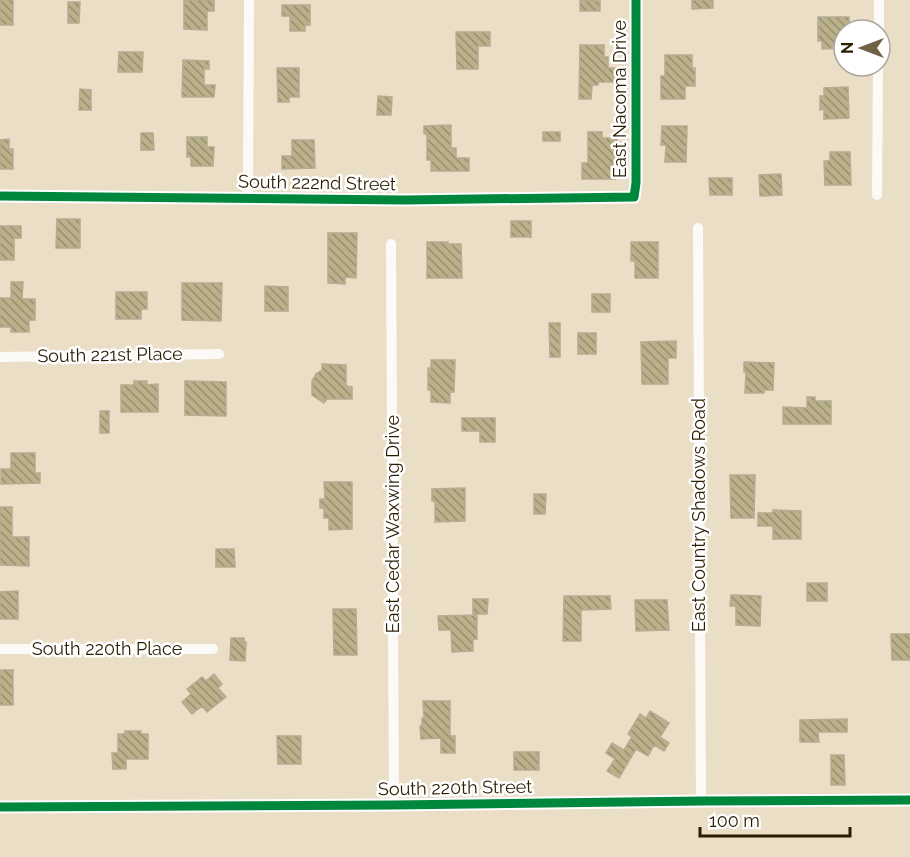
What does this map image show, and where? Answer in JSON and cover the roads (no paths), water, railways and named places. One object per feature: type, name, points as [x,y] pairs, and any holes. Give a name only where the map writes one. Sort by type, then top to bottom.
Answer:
[{"type":"street","points":[[248,199],[249,0]]},
{"type":"street","name":"East Nacoma Drive","points":[[634,197],[636,183],[636,0]]},
{"type":"street","points":[[879,0],[879,18]]},
{"type":"street","points":[[877,195],[878,78]]},
{"type":"street","name":"South 222nd Street","points":[[0,196],[405,200],[634,197]]},
{"type":"street","name":"East Country Shadows Road","points":[[698,228],[701,801]]},
{"type":"street","name":"East Cedar Waxwing Drive","points":[[391,244],[394,805]]},
{"type":"street","name":"South 221st Place","points":[[0,357],[219,354]]},
{"type":"street","name":"South 220th Place","points":[[0,649],[213,649]]},
{"type":"street","name":"South 220th Street","points":[[0,807],[910,800]]}]
